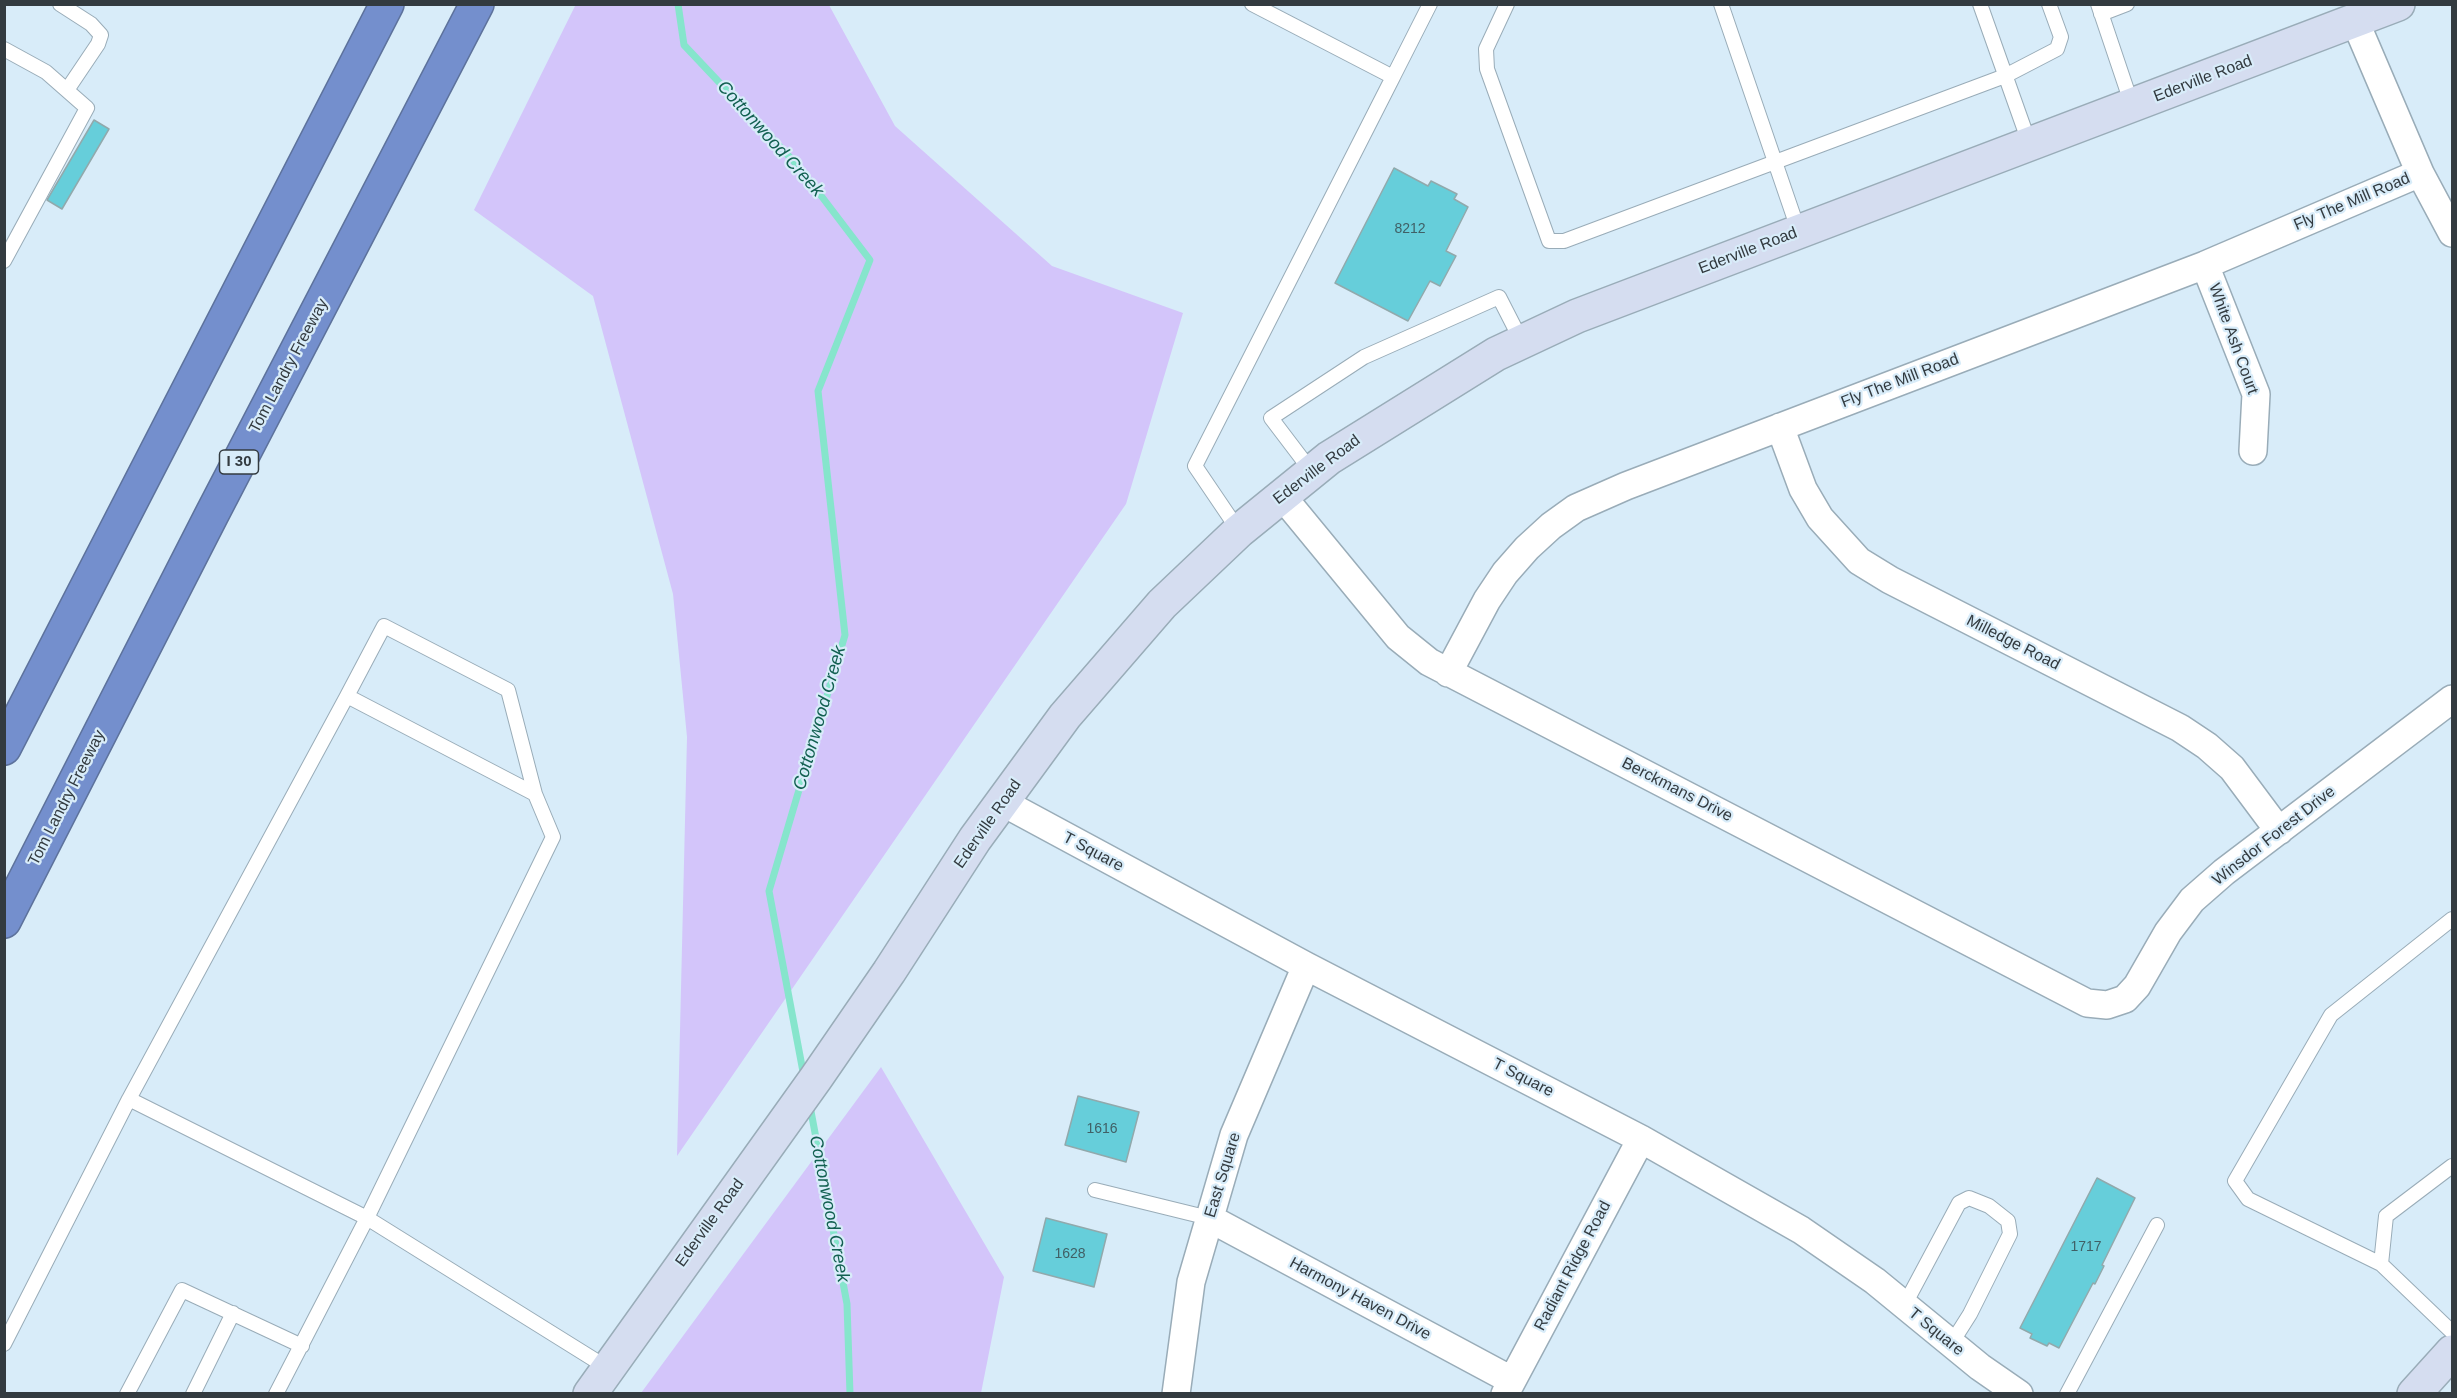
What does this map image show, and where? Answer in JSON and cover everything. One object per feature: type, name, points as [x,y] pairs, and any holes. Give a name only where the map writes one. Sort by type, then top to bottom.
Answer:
[{"type":"highway","points":[[4,748],[387,4]]},
{"type":"highway","name":"Tom Landry Freeway","points":[[4,921],[477,4]]},
{"type":"street","name":"Ederville Road","points":[[598,1380],[816,1078],[889,972],[975,839],[1065,716],[1155,613],[1239,531],[1329,458],[1496,354],[1577,316],[2393,6]]},
{"type":"street","points":[[2355,21],[2420,173],[2452,233]]},
{"type":"street","name":"Fly The Mill Road","points":[[1448,673],[1487,600],[1505,573],[1551,526],[1576,508],[1626,486],[2205,264],[2420,173]]},
{"type":"street","name":"White Ash Court","points":[[2205,264],[2256,394],[2253,451]]},
{"type":"street","name":"Milledge Road","points":[[1780,427],[1803,489],[1820,518],[1859,561],[1890,580],[2180,728],[2208,746],[2232,768],[2279,831]]},
{"type":"street","name":"Berckmans Drive","points":[[1282,496],[1398,637],[1448,673],[2013,962],[2087,1003],[2107,1005],[2125,999]]},
{"type":"street","name":"Winsdor Forest Drive","points":[[2125,999],[2137,986],[2168,932],[2192,900],[2452,699]]},
{"type":"street","name":"T Square","points":[[1002,802],[1306,966],[1641,1139],[1801,1230],[1875,1281],[1951,1344],[2019,1394]]},
{"type":"street","name":"East Square","points":[[1176,1394],[1191,1281],[1234,1135],[1306,966]]},
{"type":"street","name":"Radiant Ridge Road","points":[[1508,1387],[1641,1139]]},
{"type":"street","name":"Harmony Haven Drive","points":[[1209,1218],[1508,1387]]},
{"type":"street","points":[[2414,1394],[2452,1352]]},
{"type":"lane","points":[[60,4],[91,24],[100,35],[98,44],[66,90]]},
{"type":"lane","points":[[1252,4],[1393,77]]},
{"type":"lane","points":[[1239,531],[1195,466],[1431,4]]},
{"type":"lane","points":[[1507,4],[1486,49],[1487,69],[1549,241],[1564,241],[1775,160],[2005,76],[2057,49],[2061,37],[2049,4]]},
{"type":"lane","points":[[1721,4],[1800,232]]},
{"type":"lane","points":[[1980,4],[2030,145]]},
{"type":"lane","points":[[2127,4],[2100,9],[2133,106]]},
{"type":"lane","points":[[4,49],[46,72],[87,108],[4,261]]},
{"type":"lane","points":[[1312,472],[1272,418],[1364,357],[1499,297],[1522,342]]},
{"type":"lane","points":[[4,1344],[129,1099],[384,626],[508,690],[534,794],[553,837],[367,1218],[276,1394]]},
{"type":"lane","points":[[347,696],[534,794]]},
{"type":"lane","points":[[2452,919],[2331,1015],[2235,1181],[2248,1199],[2381,1264],[2452,1332]]},
{"type":"lane","points":[[129,1099],[367,1218],[598,1380]]},
{"type":"lane","points":[[2381,1264],[2386,1216],[2452,1166]]},
{"type":"lane","points":[[1095,1190],[1209,1218]]},
{"type":"lane","points":[[1904,1306],[1959,1203],[1969,1198],[1989,1206],[2008,1221],[2010,1234],[1970,1314],[1951,1344]]},
{"type":"lane","points":[[2067,1394],[2157,1225]]},
{"type":"lane","points":[[127,1394],[182,1290],[302,1346]]},
{"type":"lane","points":[[193,1394],[233,1313]]},
{"type":"shaded area","points":[[576,4],[829,5],[895,126],[1052,266],[1183,313],[1126,504],[677,1156],[687,737],[673,594],[593,296],[474,210]]},
{"type":"shaded area","points":[[881,1067],[1004,1277],[981,1393],[641,1393]]},
{"type":"building","points":[[94,120],[109,129],[62,209],[47,200]]},
{"type":"building","points":[[1394,168],[1428,186],[1431,181],[1457,194],[1454,199],[1468,207],[1446,251],[1456,256],[1440,286],[1430,281],[1408,321],[1335,283]]},
{"type":"building","points":[[1078,1096],[1139,1112],[1126,1162],[1065,1145]]},
{"type":"building","points":[[2097,1178],[2135,1198],[2095,1284],[2093,1283],[2059,1348],[2049,1343],[2047,1346],[2030,1338],[2032,1334],[2020,1328]]},
{"type":"building","points":[[1046,1218],[1107,1234],[1094,1287],[1033,1271]]},
{"type":"waterway","name":"Cottonwood Creek","points":[[678,4],[684,45],[800,168],[870,260],[818,391],[845,635],[769,891],[804,1077]]},
{"type":"waterway","name":"Cottonwood Creek","points":[[810,1106],[847,1304],[850,1394]]}]
